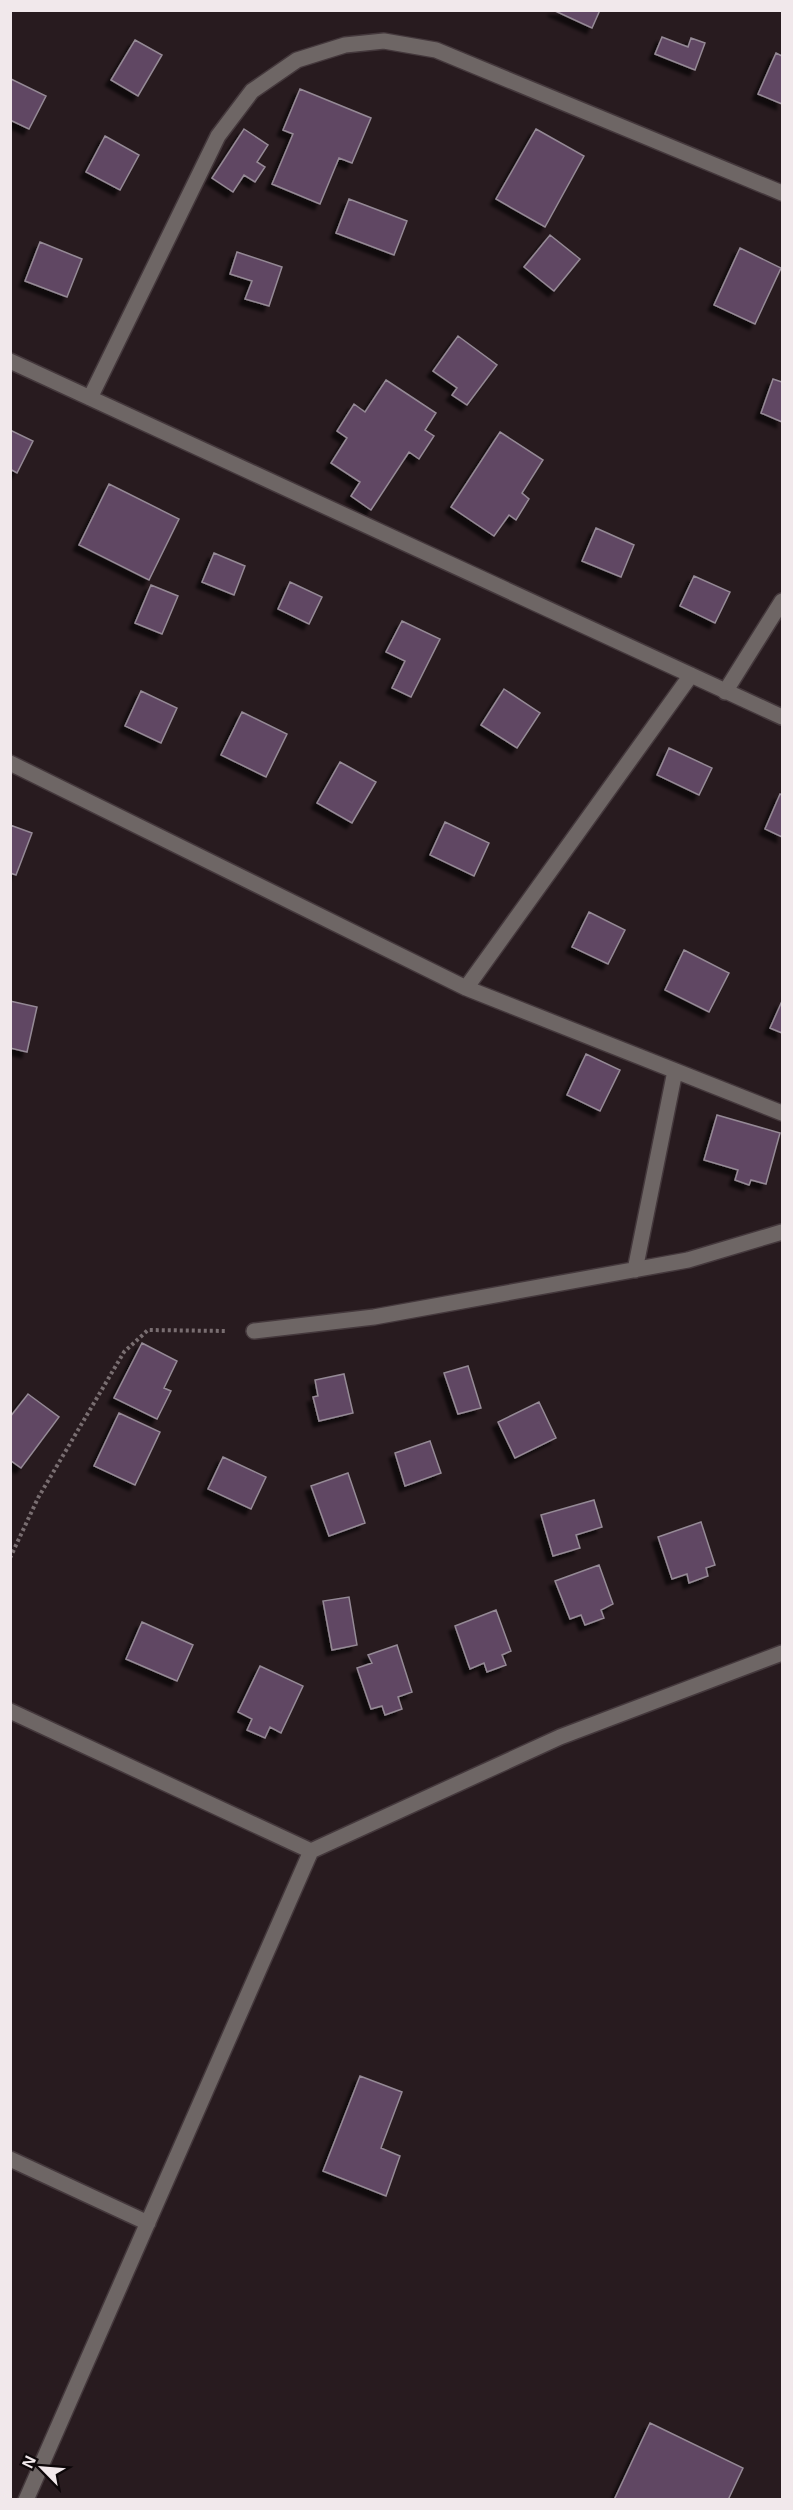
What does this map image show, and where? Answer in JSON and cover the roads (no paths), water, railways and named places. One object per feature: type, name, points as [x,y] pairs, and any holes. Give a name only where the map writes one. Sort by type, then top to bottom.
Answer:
[{"type":"street","points":[[90,398],[218,136],[252,90],[297,60],[345,45],[384,40],[436,50],[783,193]]},
{"type":"street","points":[[10,361],[783,717]]},
{"type":"street","points":[[725,692],[783,601]]},
{"type":"street","points":[[466,987],[691,675]]},
{"type":"street","points":[[10,763],[466,987],[783,1113]]},
{"type":"street","points":[[635,1270],[675,1071]]},
{"type":"street","points":[[254,1331],[374,1317],[635,1270],[698,1258],[783,1232]]},
{"type":"street","points":[[26,2499],[311,1851],[560,1737],[783,1653]]},
{"type":"street","points":[[10,1711],[311,1851]]},
{"type":"street","points":[[10,2159],[148,2223]]}]
